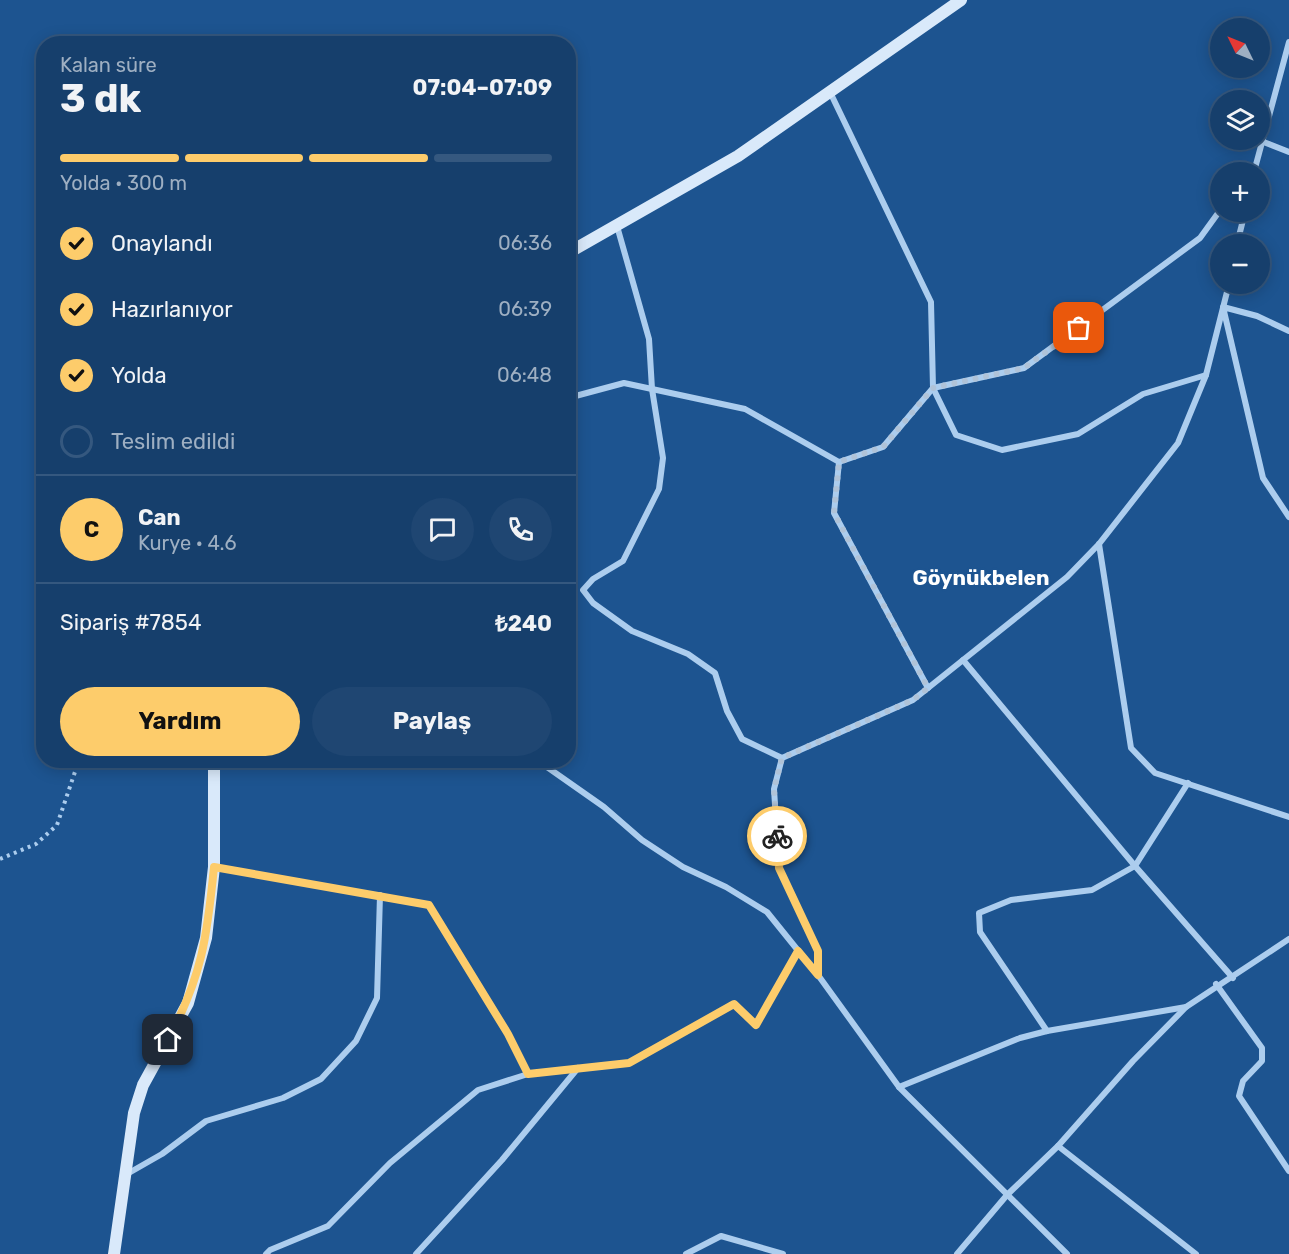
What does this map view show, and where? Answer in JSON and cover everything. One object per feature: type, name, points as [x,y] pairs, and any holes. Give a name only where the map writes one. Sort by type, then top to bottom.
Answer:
[{"type":"street","points":[[576,249],[738,156],[961,0]]},
{"type":"street","points":[[1270,109],[1289,42]]},
{"type":"street","points":[[830,92],[931,302],[933,388],[956,435],[1002,450],[1078,434],[1143,394],[1206,375]]},
{"type":"street","points":[[1270,145],[1289,152]]},
{"type":"street","points":[[1256,160],[1259,150]]},
{"type":"street","points":[[576,396],[624,382],[745,409],[839,462],[883,447],[933,388],[1024,368],[1200,238],[1212,222]]},
{"type":"street","points":[[617,226],[649,339],[652,389],[663,458],[659,489],[623,561],[593,579],[583,590],[593,603],[632,631],[688,654],[715,673],[727,711],[742,739],[782,758],[913,700],[1067,577],[1099,544],[1178,443],[1206,375],[1227,294]]},
{"type":"street","points":[[1224,306],[1257,316],[1289,331]]},
{"type":"street","points":[[1224,306],[1263,478],[1289,517]]},
{"type":"street","points":[[839,462],[834,513],[928,688]]},
{"type":"street","points":[[1099,544],[1131,748],[1155,773],[1289,817]]},
{"type":"street","points":[[963,660],[1135,866],[1233,978]]},
{"type":"street","points":[[782,758],[774,789],[779,868],[818,951],[818,975]]},
{"type":"street","points":[[114,1254],[134,1113],[143,1085],[188,1003],[206,938],[214,867],[214,768]]},
{"type":"street","points":[[548,768],[604,807],[642,840],[675,862],[726,887],[768,912],[818,975],[899,1087],[1067,1254]]},
{"type":"street","points":[[1047,1031],[980,932],[980,913],[1011,900],[1092,890],[1135,866],[1188,783]]},
{"type":"street","points":[[214,867],[429,905],[508,1034],[528,1074]]},
{"type":"street","points":[[127,1174],[162,1154],[206,1121],[283,1098],[321,1079],[356,1041],[377,998],[380,895]]},
{"type":"street","points":[[957,1254],[1007,1195],[1058,1146],[1133,1060],[1186,1007],[1216,984],[1233,978],[1289,939]]},
{"type":"street","points":[[266,1254],[270,1250],[328,1226],[390,1163],[478,1090],[528,1074],[629,1063],[734,1004],[756,1025],[798,951]]},
{"type":"street","points":[[1216,984],[1262,1048],[1262,1061],[1243,1081],[1239,1096],[1289,1172]]},
{"type":"street","points":[[899,1087],[1020,1038],[1047,1031],[1186,1007]]},
{"type":"street","points":[[416,1254],[502,1160],[578,1068]]},
{"type":"street","points":[[1058,1146],[1196,1254]]},
{"type":"street","points":[[686,1254],[721,1236],[783,1254]]},
{"type":"path","points":[[0,859],[36,844],[57,825],[76,768]]},
{"type":"way so far","points":[[777,836],[774,789],[782,758],[913,700],[928,688],[834,513],[839,462],[883,447],[933,388],[1024,368],[1079,328]]},
{"type":"district","name":"Göynükbelen","points":[[981,578]]},
{"type":"route","points":[[168,1040],[188,1003],[198,972],[206,938],[214,867],[429,905],[508,1034],[528,1074],[629,1063],[697,1027],[734,1004],[756,1025],[798,951],[818,975],[818,951],[779,868],[777,836]]}]
